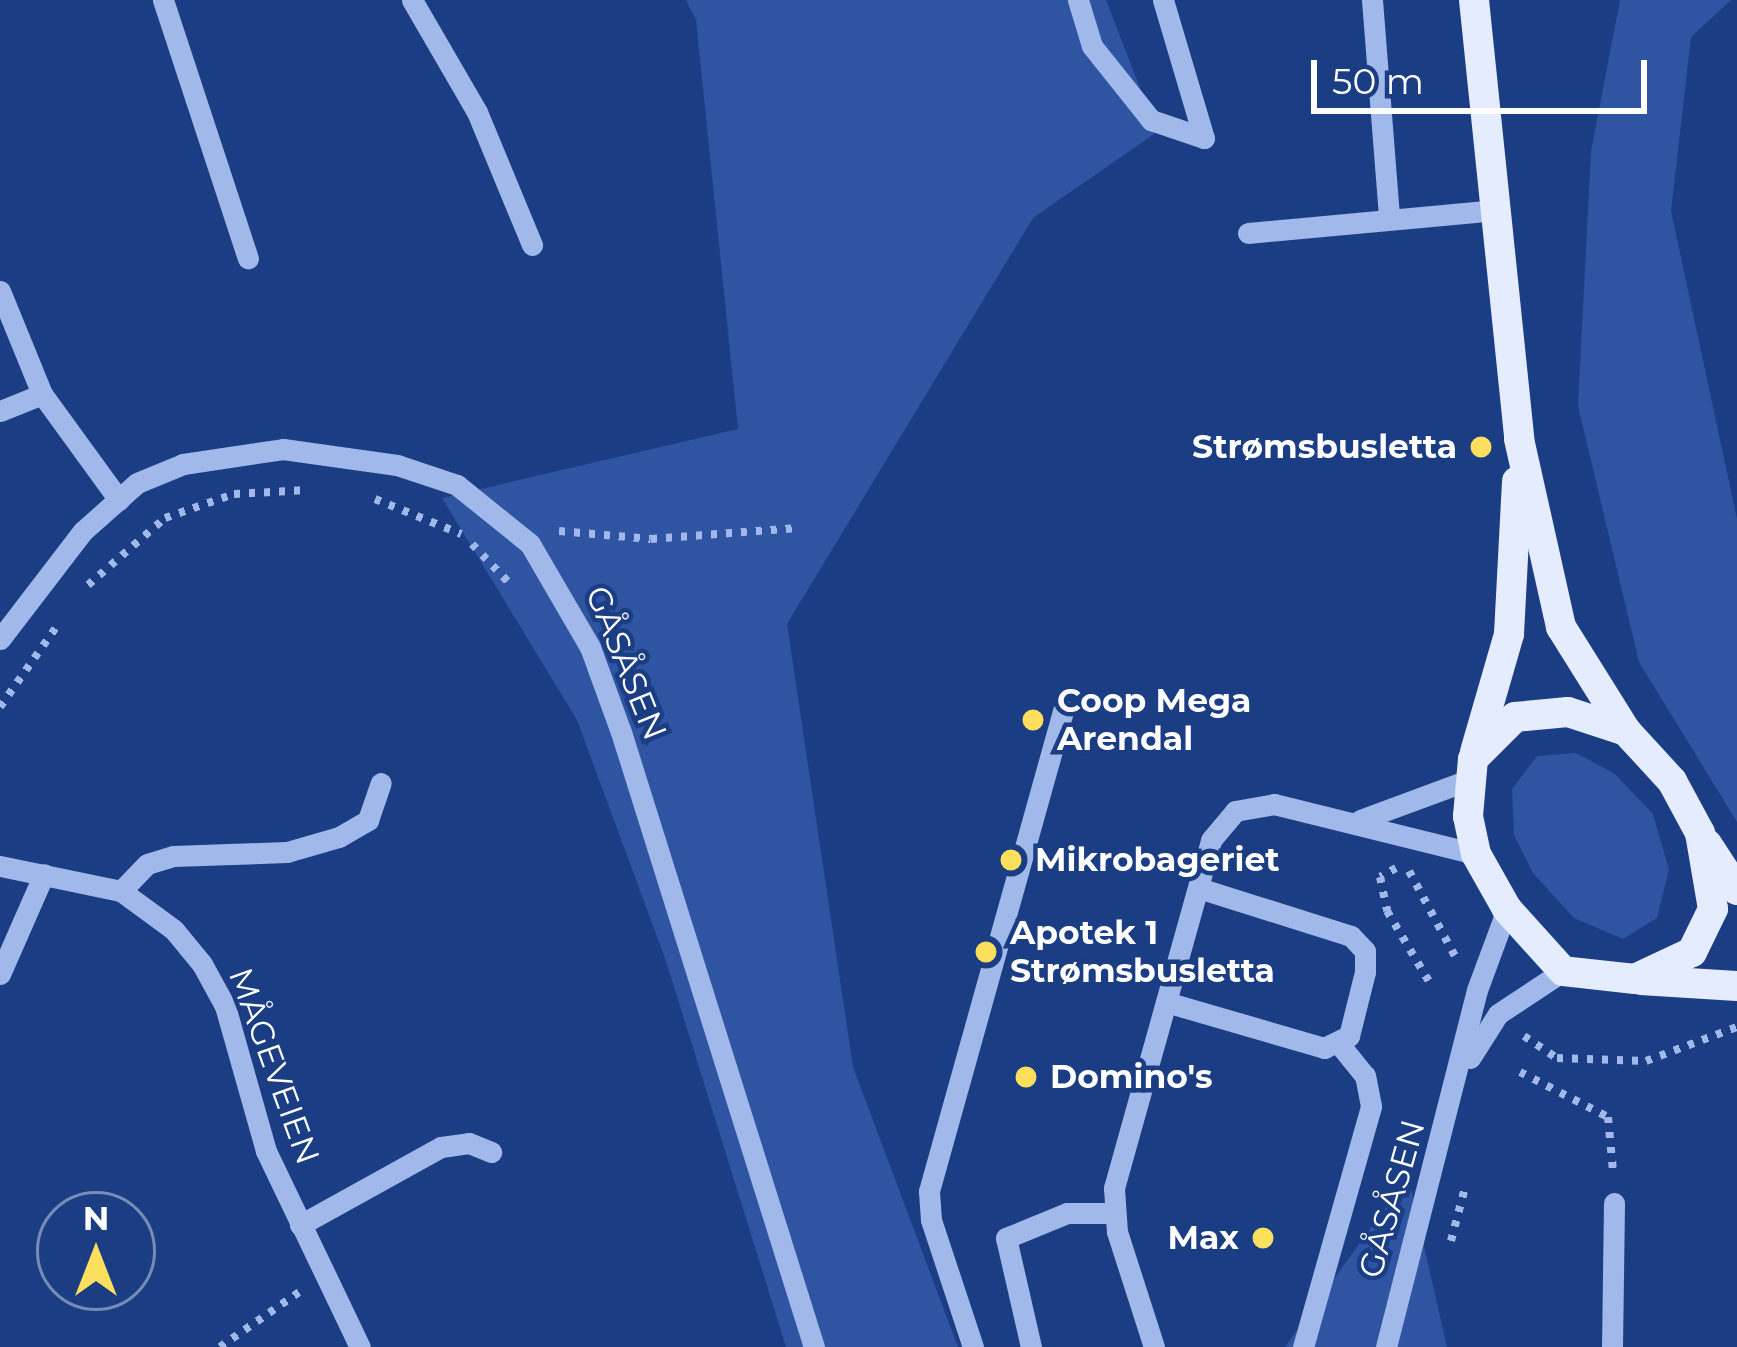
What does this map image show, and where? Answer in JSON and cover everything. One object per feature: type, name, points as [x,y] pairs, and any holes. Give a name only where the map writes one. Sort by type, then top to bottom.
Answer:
[{"type":"main road","points":[[1474,0],[1519,439],[1561,627],[1626,730],[1672,781],[1737,890]]},
{"type":"main road","points":[[1519,439],[1509,634],[1472,769],[1476,854],[1507,909],[1563,971],[1737,986]]},
{"type":"main road","points":[[1472,769],[1515,717],[1568,712],[1626,730]]},
{"type":"main road","points":[[1635,979],[1692,952],[1713,910],[1700,833]]},
{"type":"street","points":[[163,0],[248,258]]},
{"type":"street","points":[[412,0],[477,112],[532,245]]},
{"type":"street","points":[[1078,0],[1092,46],[1151,120],[1204,138],[1163,0]]},
{"type":"street","points":[[1372,0],[1389,218]]},
{"type":"street","points":[[1248,233],[1494,210]]},
{"type":"street","points":[[0,291],[42,394],[119,500]]},
{"type":"street","points":[[0,411],[42,394]]},
{"type":"street","name":"GÅSÅSEN","points":[[0,639],[83,531],[119,500],[183,464],[283,449],[326,452],[457,485],[516,533],[560,587],[621,732],[814,1347]]},
{"type":"street","points":[[973,1347],[931,1220],[932,1169],[1063,710]]},
{"type":"street","points":[[1360,820],[1472,769]]},
{"type":"street","points":[[121,892],[147,864],[173,856],[286,852],[339,837],[368,820],[381,783]]},
{"type":"street","points":[[1154,1347],[1113,1214],[1118,1163],[1211,840],[1235,812],[1274,804],[1360,820],[1476,854]]},
{"type":"street","name":"MÅGEVEIEN","points":[[0,866],[121,892],[173,930],[202,964],[224,1006],[266,1150],[322,1276],[360,1347]]},
{"type":"street","points":[[0,974],[44,874]]},
{"type":"street","points":[[1199,888],[1351,936],[1365,951],[1341,1046]]},
{"type":"street","name":"GÅSÅSEN","points":[[1386,1347],[1463,1068],[1477,990],[1507,909]]},
{"type":"street","name":"GÅSÅSEN","points":[[1463,1068],[1498,1013],[1563,971]]},
{"type":"street","points":[[1166,1002],[1341,1046],[1365,1076],[1370,1106],[1304,1347]]},
{"type":"street","name":"MÅGEVEIEN","points":[[300,1226],[442,1147],[469,1143],[491,1152]]},
{"type":"street","points":[[1612,1347],[1614,1203]]},
{"type":"street","points":[[1030,1347],[1006,1238],[1067,1214],[1113,1214]]},
{"type":"path","points":[[77,597],[165,518],[234,494],[316,490]]},
{"type":"path","points":[[356,494],[411,507],[461,534],[516,590]]},
{"type":"path","points":[[516,533],[651,539],[798,528]]},
{"type":"path","points":[[0,707],[64,616]]},
{"type":"path","points":[[1430,983],[1387,911],[1380,877],[1406,862],[1461,967]]},
{"type":"path","points":[[1524,1037],[1557,1058],[1646,1061],[1737,1027]]},
{"type":"path","points":[[1520,1072],[1608,1117],[1614,1203]]},
{"type":"path","points":[[220,1347],[322,1276]]},
{"type":"shaded area","points":[[686,0],[1106,0],[1157,132],[1033,218],[787,624],[853,1067],[958,1347],[786,1347],[666,961],[577,720],[442,498],[738,429],[696,20]]},
{"type":"shaded area","points":[[1620,0],[1731,0],[1691,37],[1671,211],[1737,519],[1737,822],[1639,662],[1578,406],[1591,151]]},
{"type":"shaded area","points":[[1576,753],[1615,774],[1653,814],[1669,870],[1657,918],[1623,939],[1574,918],[1533,873],[1514,835],[1512,789],[1537,756]]},
{"type":"shaded area","points":[[1408,1176],[1447,1347],[1285,1347]]},
{"type":"place","name":"Strømsbusletta","points":[[1481,447]]},
{"type":"place","name":"Coop Mega Arendal","points":[[1033,720]]},
{"type":"place","name":"Mikrobageriet","points":[[1011,860]]},
{"type":"place","name":"Apotek 1 Strømsbusletta","points":[[986,952]]},
{"type":"place","name":"Domino's","points":[[1026,1077]]},
{"type":"place","name":"Max","points":[[1263,1238]]}]
